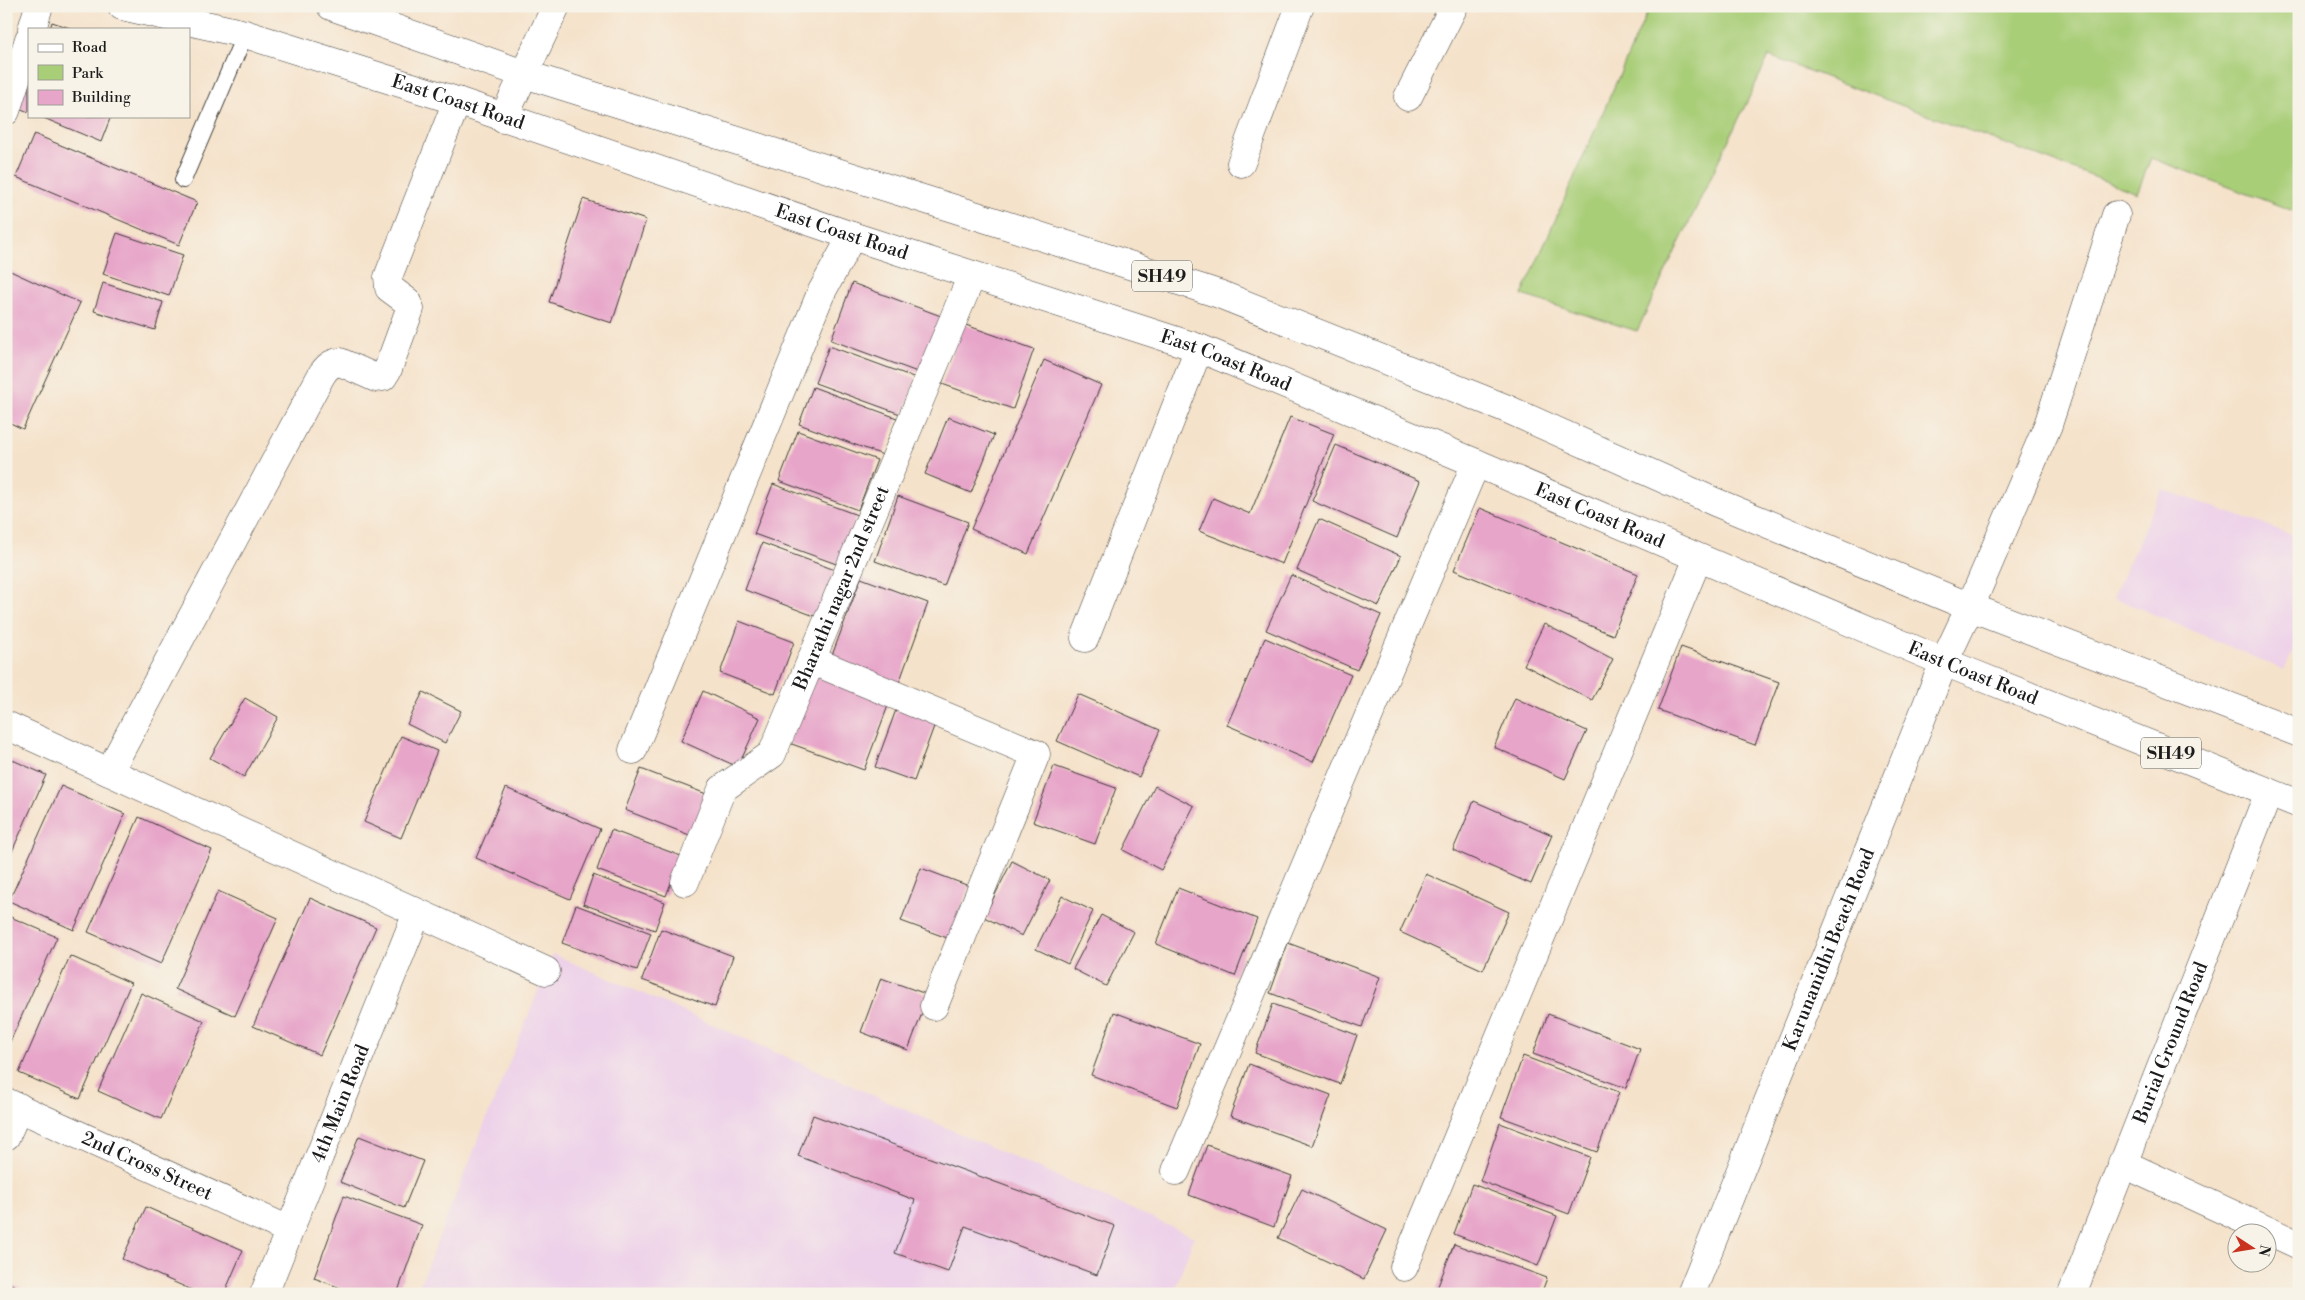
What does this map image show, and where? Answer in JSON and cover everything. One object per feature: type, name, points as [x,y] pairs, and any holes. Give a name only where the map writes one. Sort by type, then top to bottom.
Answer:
[{"type":"street","points":[[32,28],[39,6]]},
{"type":"street","name":"East Coast Road","points":[[122,6],[245,34],[457,101],[852,236],[1199,348],[1476,463],[1944,662],[2299,804]]},
{"type":"street","name":"SH49","points":[[331,6],[524,74],[1219,294],[1505,408],[1715,502],[1970,607],[2299,733]]},
{"type":"street","points":[[503,118],[556,6]]},
{"type":"street","points":[[1241,163],[1300,6]]},
{"type":"street","points":[[1408,98],[1454,6]]},
{"type":"street","points":[[6,111],[28,42]]},
{"type":"street","points":[[109,772],[322,374],[328,366],[340,362],[376,378],[383,377],[388,369],[410,309],[408,302],[389,288],[388,277],[457,101]]},
{"type":"street","name":"Karunanidhi Beach Road","points":[[1691,1294],[1944,662],[1970,607],[2048,425],[2116,215]]},
{"type":"street","points":[[633,750],[821,293],[852,236]]},
{"type":"street","name":"Bharathi nagar 2nd street","points":[[685,882],[722,789],[772,754],[972,275]]},
{"type":"street","points":[[1085,638],[1199,348]]},
{"type":"street","points":[[1176,1171],[1476,463]]},
{"type":"street","points":[[1404,1266],[1698,558]]},
{"type":"street","points":[[812,660],[1036,754],[934,1006]]},
{"type":"street","points":[[6,725],[546,971]]},
{"type":"street","name":"Burial Ground Road","points":[[2072,1294],[2122,1162],[2269,792]]},
{"type":"street","name":"4th Main Road","points":[[264,1294],[417,913]]},
{"type":"street","points":[[6,1136],[13,1104]]},
{"type":"street","name":"2nd Cross Street","points":[[13,1104],[289,1230]]},
{"type":"street","points":[[2122,1162],[2299,1245]]},
{"type":"lane","points":[[183,180],[245,34]]},
{"type":"shaded area","points":[[2162,489],[2299,537],[2299,636],[2284,670],[2113,597]]},
{"type":"shaded area","points":[[553,954],[1194,1237],[1173,1294],[416,1294]]},
{"type":"green space","points":[[1650,6],[2299,6],[2299,213],[2151,158],[2137,193],[1769,56],[1637,331],[1522,295]]},
{"type":"building","points":[[52,22],[70,28],[50,28]]},
{"type":"building","points":[[28,77],[28,112],[16,107]]},
{"type":"building","points":[[44,118],[110,118],[101,142]]},
{"type":"building","points":[[34,134],[197,202],[179,245],[16,177]]},
{"type":"building","points":[[583,199],[646,220],[612,323],[549,302]]},
{"type":"building","points":[[117,233],[183,255],[169,296],[103,274]]},
{"type":"building","points":[[6,269],[80,303],[23,429],[6,421]]},
{"type":"building","points":[[103,283],[163,302],[155,330],[94,311]]},
{"type":"building","points":[[852,283],[941,316],[920,373],[831,340]]},
{"type":"building","points":[[963,324],[1034,349],[1013,409],[942,384]]},
{"type":"building","points":[[829,346],[916,378],[903,415],[815,383]]},
{"type":"building","points":[[1044,360],[1101,385],[1028,554],[971,529]]},
{"type":"building","points":[[813,387],[897,418],[883,455],[799,424]]},
{"type":"building","points":[[948,417],[994,435],[971,493],[925,474]]},
{"type":"building","points":[[1290,417],[1334,434],[1282,564],[1199,531],[1213,498],[1250,514]]},
{"type":"building","points":[[798,431],[877,460],[858,510],[779,481]]},
{"type":"building","points":[[1336,445],[1420,481],[1397,538],[1312,501]]},
{"type":"building","points":[[773,484],[857,515],[839,565],[754,534]]},
{"type":"building","points":[[898,496],[968,522],[944,586],[875,561]]},
{"type":"building","points":[[1480,508],[1638,574],[1613,635],[1454,570]]},
{"type":"building","points":[[1319,519],[1401,556],[1379,606],[1297,570]]},
{"type":"building","points":[[762,543],[835,570],[817,617],[745,590]]},
{"type":"building","points":[[1291,575],[1381,615],[1357,670],[1266,630]]},
{"type":"building","points":[[861,578],[928,603],[899,683],[831,658]]},
{"type":"building","points":[[739,621],[794,642],[775,694],[720,673]]},
{"type":"building","points":[[1544,624],[1613,659],[1592,700],[1524,665]]},
{"type":"building","points":[[1265,638],[1351,675],[1313,762],[1227,725]]},
{"type":"building","points":[[1681,647],[1779,682],[1755,745],[1658,710]]},
{"type":"building","points":[[814,675],[889,703],[864,770],[789,743]]},
{"type":"building","points":[[703,691],[760,718],[738,767],[681,741]]},
{"type":"building","points":[[423,692],[461,711],[445,743],[407,724]]},
{"type":"building","points":[[1078,694],[1160,730],[1139,777],[1057,741]]},
{"type":"building","points":[[245,698],[278,717],[244,777],[210,758]]},
{"type":"building","points":[[1515,698],[1587,731],[1565,779],[1494,747]]},
{"type":"building","points":[[897,707],[936,721],[914,781],[875,767]]},
{"type":"building","points":[[401,736],[437,751],[401,838],[364,822]]},
{"type":"building","points":[[6,757],[46,775],[6,865]]},
{"type":"building","points":[[1054,766],[1116,788],[1095,844],[1033,822]]},
{"type":"building","points":[[641,769],[709,795],[692,836],[625,810]]},
{"type":"building","points":[[61,786],[125,814],[74,930],[9,901]]},
{"type":"building","points":[[1155,786],[1194,806],[1161,870],[1123,850]]},
{"type":"building","points":[[506,788],[600,829],[570,899],[476,858]]},
{"type":"building","points":[[1474,801],[1552,835],[1531,884],[1453,850]]},
{"type":"building","points":[[139,817],[212,850],[161,964],[88,932]]},
{"type":"building","points":[[611,830],[681,856],[666,896],[597,870]]},
{"type":"building","points":[[1012,861],[1050,880],[1022,936],[984,917]]},
{"type":"building","points":[[921,868],[969,886],[950,939],[901,921]]},
{"type":"building","points":[[1426,874],[1509,912],[1483,970],[1400,932]]},
{"type":"building","points":[[593,875],[665,902],[655,930],[583,904]]},
{"type":"building","points":[[1178,888],[1257,919],[1235,976],[1156,944]]},
{"type":"building","points":[[218,891],[278,918],[235,1016],[175,989]]},
{"type":"building","points":[[1062,896],[1093,911],[1068,964],[1036,949]]},
{"type":"building","points":[[310,898],[376,927],[320,1055],[253,1026]]},
{"type":"building","points":[[576,905],[651,933],[637,970],[562,943]]},
{"type":"building","points":[[6,915],[57,937],[6,1051]]},
{"type":"building","points":[[1101,915],[1134,932],[1106,986],[1073,969]]},
{"type":"building","points":[[661,929],[733,956],[715,1007],[642,980]]},
{"type":"building","points":[[1288,943],[1380,977],[1362,1027],[1270,993]]},
{"type":"building","points":[[70,956],[131,983],[80,1099],[19,1073]]},
{"type":"building","points":[[881,978],[929,995],[908,1050],[861,1032]]},
{"type":"building","points":[[141,993],[204,1021],[161,1119],[98,1091]]},
{"type":"building","points":[[1273,1004],[1357,1035],[1340,1084],[1255,1053]]},
{"type":"building","points":[[1114,1012],[1200,1044],[1177,1107],[1091,1075]]},
{"type":"building","points":[[1548,1014],[1640,1049],[1626,1088],[1533,1054]]},
{"type":"building","points":[[1523,1056],[1619,1092],[1597,1152],[1501,1117]]},
{"type":"building","points":[[1249,1064],[1331,1095],[1312,1146],[1230,1116]]},
{"type":"building","points":[[813,1115],[1115,1226],[1097,1275],[965,1226],[948,1272],[895,1253],[915,1200],[798,1156]]},
{"type":"building","points":[[1500,1123],[1590,1157],[1569,1214],[1480,1181]]},
{"type":"building","points":[[359,1136],[423,1161],[404,1208],[340,1182]]},
{"type":"building","points":[[1207,1145],[1292,1176],[1274,1227],[1189,1195]]},
{"type":"building","points":[[1472,1184],[1557,1216],[1538,1266],[1454,1234]]},
{"type":"building","points":[[1302,1189],[1387,1230],[1364,1279],[1278,1238]]},
{"type":"building","points":[[344,1196],[422,1225],[397,1294],[357,1294],[314,1278]]},
{"type":"building","points":[[146,1207],[243,1250],[224,1294],[201,1294],[122,1259]]},
{"type":"building","points":[[1454,1244],[1547,1278],[1541,1294],[1435,1294]]},
{"type":"building","points":[[6,1282],[34,1294],[6,1294]]}]
